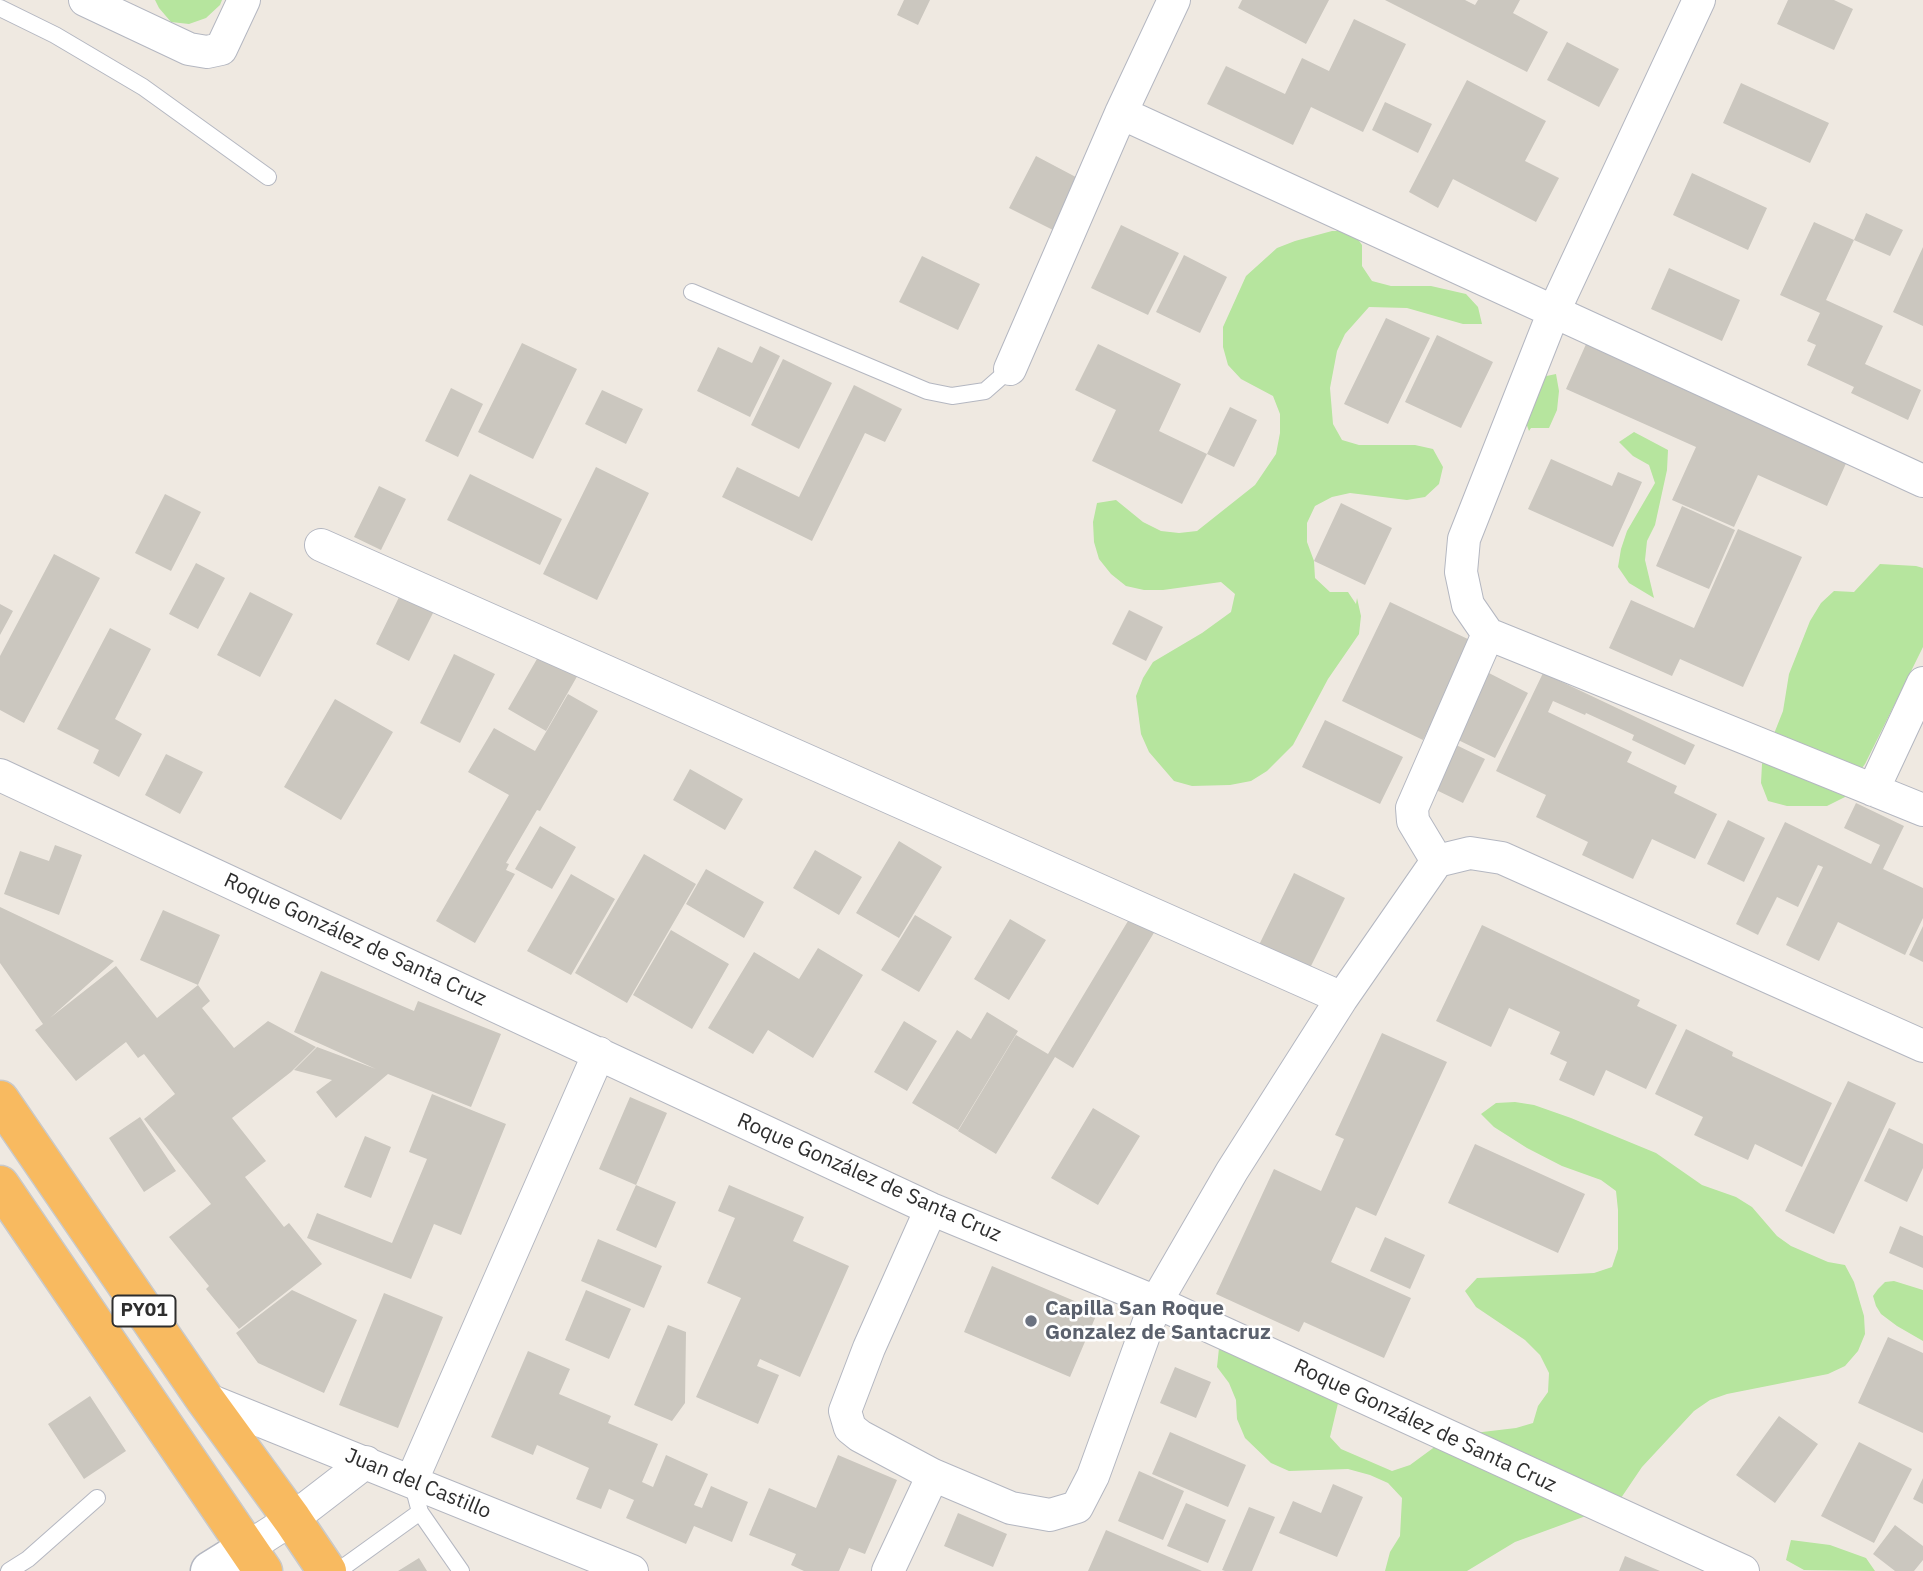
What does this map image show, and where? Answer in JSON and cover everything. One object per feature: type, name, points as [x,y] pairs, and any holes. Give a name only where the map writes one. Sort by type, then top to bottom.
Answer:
[{"type":"highway","name":"PY01","points":[[0,1100],[204,1398],[327,1571]]},
{"type":"highway","name":"PY01","points":[[0,1185],[255,1559]]},
{"type":"street","points":[[85,0],[189,49],[207,52],[221,49],[244,0]]},
{"type":"street","points":[[1010,369],[1121,113],[1174,0]]},
{"type":"street","points":[[1699,0],[1555,311],[1464,539],[1461,572],[1468,605],[1488,634],[1923,810]]},
{"type":"street","points":[[1121,113],[1923,481]]},
{"type":"street","points":[[321,545],[1342,998]]},
{"type":"street","points":[[1437,861],[1413,821],[1412,808],[1488,634]]},
{"type":"street","points":[[1873,790],[1923,683]]},
{"type":"street","name":"Roque González de Santa Cruz","points":[[0,775],[931,1209],[1156,1302],[1743,1571]]},
{"type":"street","points":[[931,1209],[869,1348],[845,1411],[850,1429],[933,1475],[1012,1508],[1050,1515],[1077,1507],[1093,1476],[1156,1302],[1233,1171],[1342,998],[1437,861],[1470,853],[1502,858],[1923,1046]]},
{"type":"street","points":[[412,1480],[599,1053]]},
{"type":"street","name":"Juan del Castillo","points":[[204,1398],[632,1571]]},
{"type":"street","points":[[210,1571],[255,1559],[292,1519],[366,1462]]},
{"type":"street","points":[[888,1571],[933,1475]]},
{"type":"lane","points":[[0,8],[55,35],[143,87],[268,177]]},
{"type":"lane","points":[[692,292],[927,391],[951,396],[985,391],[1010,369]]},
{"type":"lane","points":[[412,1480],[420,1512],[461,1571]]},
{"type":"lane","points":[[9,1571],[28,1559],[96,1497]]},
{"type":"lane","points":[[338,1571],[420,1512]]},
{"type":"green space","points":[[155,0],[222,0],[206,18],[189,24],[171,22]]},
{"type":"green space","points":[[1332,231],[1352,231],[1362,245],[1362,266],[1372,281],[1391,286],[1431,286],[1466,294],[1478,307],[1482,324],[1463,324],[1407,308],[1369,307],[1345,334],[1337,351],[1330,388],[1333,424],[1342,440],[1359,445],[1415,445],[1433,449],[1443,467],[1439,484],[1425,497],[1407,500],[1350,493],[1332,497],[1315,506],[1307,523],[1307,542],[1314,561],[1315,578],[1330,592],[1348,592],[1356,604],[1357,598],[1361,616],[1359,634],[1328,679],[1293,745],[1267,771],[1251,781],[1230,785],[1192,786],[1174,781],[1149,752],[1141,734],[1136,696],[1153,662],[1231,612],[1235,594],[1221,582],[1163,590],[1126,586],[1111,574],[1099,559],[1094,542],[1093,522],[1097,503],[1116,500],[1143,522],[1161,531],[1197,531],[1255,485],[1276,454],[1280,414],[1273,396],[1241,379],[1228,365],[1223,347],[1223,327],[1246,276],[1277,248]]},
{"type":"green space","points":[[1556,374],[1559,391],[1557,410],[1549,428],[1531,428],[1529,431],[1522,412],[1537,378]]},
{"type":"green space","points":[[1634,432],[1668,450],[1667,470],[1655,525],[1647,541],[1645,560],[1654,598],[1629,583],[1618,567],[1627,531],[1655,483],[1649,465],[1633,456],[1619,442]]},
{"type":"green space","points":[[1880,564],[1923,568],[1923,647],[1865,764],[1845,797],[1827,806],[1787,806],[1768,801],[1761,783],[1762,764],[1783,711],[1789,674],[1810,621],[1821,603],[1834,591],[1854,592]]},
{"type":"green space","points":[[1496,1103],[1534,1105],[1571,1118],[1656,1153],[1702,1185],[1736,1197],[1752,1207],[1777,1236],[1791,1246],[1828,1262],[1845,1265],[1854,1282],[1864,1316],[1865,1334],[1858,1351],[1845,1366],[1828,1374],[1727,1394],[1710,1400],[1694,1411],[1642,1467],[1621,1498],[1605,1509],[1515,1542],[1467,1571],[1385,1571],[1390,1552],[1400,1536],[1402,1498],[1388,1483],[1348,1469],[1289,1471],[1271,1463],[1245,1438],[1237,1419],[1236,1400],[1229,1383],[1217,1367],[1219,1348],[1339,1399],[1330,1437],[1341,1449],[1392,1471],[1410,1465],[1440,1443],[1457,1435],[1516,1428],[1533,1423],[1538,1406],[1548,1392],[1549,1373],[1540,1355],[1525,1340],[1476,1307],[1465,1291],[1477,1278],[1594,1273],[1612,1267],[1618,1249],[1618,1210],[1616,1191],[1601,1180],[1562,1166],[1527,1148],[1494,1127],[1481,1114]]},
{"type":"green space","points":[[1894,1281],[1923,1290],[1923,1341],[1897,1326],[1881,1314],[1876,1306],[1873,1296],[1878,1289],[1885,1282]]},
{"type":"green space","points":[[1791,1540],[1830,1545],[1866,1558],[1875,1571],[1804,1570],[1786,1560]]},
{"type":"building","points":[[904,0],[930,0],[918,25],[897,15]]},
{"type":"building","points":[[1242,0],[1329,0],[1306,44],[1238,8]]},
{"type":"building","points":[[1385,0],[1465,0],[1475,5],[1478,0],[1520,0],[1513,13],[1548,32],[1527,72]]},
{"type":"building","points":[[1788,0],[1834,0],[1853,9],[1834,50],[1777,24]]},
{"type":"building","points":[[1354,19],[1406,44],[1363,132],[1311,107],[1293,145],[1207,104],[1226,66],[1285,94],[1302,58],[1329,71]]},
{"type":"building","points":[[1567,42],[1619,69],[1599,107],[1547,80]]},
{"type":"building","points":[[1467,80],[1546,121],[1525,161],[1559,178],[1536,222],[1453,179],[1438,208],[1409,192]]},
{"type":"building","points":[[1741,83],[1829,123],[1810,163],[1723,123]]},
{"type":"building","points":[[1385,102],[1432,124],[1418,153],[1372,130]]},
{"type":"building","points":[[1036,156],[1089,184],[1063,235],[1009,208]]},
{"type":"building","points":[[1692,173],[1767,208],[1748,250],[1673,215]]},
{"type":"building","points":[[1866,213],[1903,230],[1890,256],[1854,240]]},
{"type":"building","points":[[1814,222],[1854,240],[1826,300],[1883,326],[1865,364],[1921,390],[1908,420],[1851,393],[1854,387],[1807,365],[1816,345],[1807,341],[1820,313],[1780,295]]},
{"type":"building","points":[[1121,225],[1179,253],[1148,315],[1091,288]]},
{"type":"building","points":[[1923,247],[1923,326],[1893,312]]},
{"type":"building","points":[[1184,255],[1227,277],[1200,333],[1156,312]]},
{"type":"building","points":[[922,256],[980,284],[958,330],[899,302]]},
{"type":"building","points":[[1669,268],[1740,300],[1722,341],[1651,309]]},
{"type":"building","points":[[1386,318],[1430,338],[1388,424],[1344,404]]},
{"type":"building","points":[[1591,333],[1852,450],[1827,506],[1758,475],[1734,527],[1672,500],[1696,447],[1566,389]]},
{"type":"building","points":[[1437,335],[1493,362],[1461,428],[1405,402]]},
{"type":"building","points":[[522,343],[577,369],[533,459],[478,432]]},
{"type":"building","points":[[1098,344],[1181,384],[1159,431],[1207,454],[1182,504],[1092,461],[1116,410],[1075,390]]},
{"type":"building","points":[[760,346],[780,356],[750,417],[697,391],[718,347],[752,363]]},
{"type":"building","points":[[783,359],[832,383],[799,449],[751,425]]},
{"type":"building","points":[[854,385],[902,409],[885,442],[865,433],[812,541],[722,497],[737,467],[799,497]]},
{"type":"building","points":[[451,388],[483,404],[458,457],[425,441]]},
{"type":"building","points":[[602,390],[643,409],[626,444],[585,424]]},
{"type":"building","points":[[1230,407],[1257,420],[1234,467],[1207,454]]},
{"type":"building","points":[[1551,459],[1612,486],[1618,472],[1642,482],[1613,547],[1528,509]]},
{"type":"building","points":[[596,467],[649,493],[597,600],[543,574]]},
{"type":"building","points":[[470,474],[562,519],[540,565],[447,520]]},
{"type":"building","points":[[379,486],[406,499],[381,550],[354,537]]},
{"type":"building","points":[[165,494],[201,512],[171,571],[135,553]]},
{"type":"building","points":[[1341,503],[1392,528],[1365,585],[1314,561]]},
{"type":"building","points":[[1682,506],[1735,530],[1709,589],[1656,566]]},
{"type":"building","points":[[1738,529],[1802,557],[1743,687],[1680,659],[1672,676],[1609,648],[1631,600],[1694,628]]},
{"type":"building","points":[[54,554],[100,578],[24,723],[0,710],[0,656]]},
{"type":"building","points":[[196,563],[225,578],[198,629],[169,614]]},
{"type":"building","points":[[403,589],[437,605],[409,661],[376,644]]},
{"type":"building","points":[[250,592],[293,614],[260,677],[217,655]]},
{"type":"building","points":[[1390,602],[1472,641],[1423,740],[1342,701]]},
{"type":"building","points":[[0,604],[13,611],[0,635]]},
{"type":"building","points":[[1129,610],[1163,627],[1146,661],[1112,644]]},
{"type":"building","points":[[110,628],[151,649],[115,719],[142,734],[119,777],[93,763],[99,750],[57,729]]},
{"type":"building","points":[[541,652],[579,673],[546,731],[508,709]]},
{"type":"building","points":[[454,654],[495,674],[460,743],[420,723]]},
{"type":"building","points":[[1485,671],[1528,693],[1495,758],[1452,737]]},
{"type":"building","points":[[1543,673],[1695,745],[1685,765],[1632,740],[1634,735],[1586,713],[1585,715],[1553,701],[1548,712],[1632,752],[1627,762],[1677,786],[1674,793],[1717,814],[1695,859],[1652,839],[1633,879],[1582,855],[1588,842],[1536,817],[1546,795],[1496,771]]},
{"type":"building","points":[[568,694],[598,711],[540,811],[537,810],[506,863],[509,864],[506,870],[515,874],[475,943],[436,921],[509,795],[468,772],[494,728],[535,751]]},
{"type":"building","points":[[335,699],[393,732],[341,820],[284,787]]},
{"type":"building","points":[[1325,720],[1403,757],[1380,804],[1302,767]]},
{"type":"building","points":[[1450,742],[1485,759],[1463,803],[1428,786]]},
{"type":"building","points":[[166,754],[203,772],[180,814],[145,795]]},
{"type":"building","points":[[690,769],[743,799],[725,830],[673,800]]},
{"type":"building","points":[[1856,803],[1904,826],[1883,869],[1923,888],[1923,918],[1905,955],[1838,922],[1819,961],[1786,945],[1823,867],[1818,865],[1798,907],[1777,897],[1758,935],[1736,924],[1785,822],[1871,864],[1880,845],[1844,828]]},
{"type":"building","points":[[1728,820],[1765,838],[1744,882],[1707,864]]},
{"type":"building","points":[[540,826],[576,847],[552,889],[515,869]]},
{"type":"building","points":[[899,841],[942,867],[899,938],[856,913]]},
{"type":"building","points":[[55,845],[82,855],[59,915],[4,894],[20,851],[49,861]]},
{"type":"building","points":[[815,850],[862,877],[839,915],[793,888]]},
{"type":"building","points":[[644,854],[696,884],[627,1003],[575,973]]},
{"type":"building","points":[[706,869],[764,902],[744,938],[686,904]]},
{"type":"building","points":[[1294,873],[1345,898],[1309,970],[1259,945]]},
{"type":"building","points":[[571,874],[615,899],[571,975],[527,951]]},
{"type":"building","points":[[0,907],[114,961],[50,1018],[116,966],[157,1018],[198,985],[210,1001],[202,1008],[234,1048],[268,1021],[316,1047],[291,1072],[232,1118],[266,1161],[245,1177],[284,1227],[289,1223],[322,1264],[239,1329],[206,1289],[209,1286],[169,1237],[211,1204],[144,1119],[175,1094],[144,1054],[138,1058],[126,1042],[76,1081],[35,1030],[43,1024],[0,963]]},
{"type":"building","points":[[163,910],[220,935],[198,985],[140,960]]},
{"type":"building","points":[[915,915],[952,937],[919,992],[881,970]]},
{"type":"building","points":[[1131,916],[1155,931],[1073,1068],[1055,1057],[996,1154],[958,1131],[1016,1035],[1048,1054]]},
{"type":"building","points":[[1010,919],[1046,940],[1009,1000],[974,979]]},
{"type":"building","points":[[1482,925],[1640,1000],[1637,1006],[1677,1025],[1646,1089],[1606,1070],[1594,1096],[1559,1080],[1567,1062],[1550,1054],[1560,1032],[1509,1008],[1491,1047],[1436,1021]]},
{"type":"building","points":[[1923,926],[1923,962],[1909,955]]},
{"type":"building","points":[[671,930],[729,964],[692,1029],[633,995]]},
{"type":"building","points":[[818,948],[863,975],[813,1058],[768,1030],[753,1054],[708,1028],[754,952],[799,979]]},
{"type":"building","points":[[321,971],[414,1011],[418,1001],[501,1034],[471,1107],[388,1074],[336,1118],[316,1092],[332,1080],[294,1070],[317,1047],[376,1069],[294,1032]]},
{"type":"building","points":[[987,1012],[1018,1031],[958,1130],[912,1103],[957,1030],[971,1039]]},
{"type":"building","points":[[904,1021],[937,1041],[907,1091],[874,1072]]},
{"type":"building","points":[[1686,1029],[1733,1052],[1732,1056],[1832,1103],[1802,1167],[1755,1144],[1748,1160],[1694,1135],[1703,1117],[1655,1094]]},
{"type":"building","points":[[1382,1033],[1447,1062],[1376,1216],[1356,1207],[1331,1262],[1411,1298],[1384,1358],[1304,1322],[1299,1332],[1216,1294],[1274,1169],[1321,1191],[1344,1139],[1335,1135]]},
{"type":"building","points":[[1848,1081],[1896,1103],[1834,1234],[1785,1211]]},
{"type":"building","points":[[432,1094],[506,1124],[461,1235],[434,1224],[411,1279],[307,1238],[317,1213],[392,1243],[427,1159],[409,1152]]},
{"type":"building","points":[[630,1097],[667,1113],[636,1185],[599,1169]]},
{"type":"building","points":[[1093,1108],[1140,1136],[1098,1205],[1051,1178]]},
{"type":"building","points":[[140,1117],[176,1171],[144,1192],[109,1138]]},
{"type":"building","points":[[1889,1128],[1923,1144],[1923,1168],[1907,1202],[1864,1181]]},
{"type":"building","points":[[365,1136],[391,1147],[371,1198],[344,1187]]},
{"type":"building","points":[[1475,1144],[1585,1194],[1558,1253],[1448,1203]]},
{"type":"building","points":[[636,1185],[676,1202],[656,1248],[616,1230]]},
{"type":"building","points":[[729,1185],[804,1217],[793,1241],[849,1266],[800,1377],[760,1359],[757,1366],[779,1375],[758,1424],[696,1397],[741,1298],[707,1283],[735,1218],[718,1211]]},
{"type":"building","points":[[1900,1226],[1923,1236],[1923,1268],[1889,1253]]},
{"type":"building","points":[[1385,1237],[1425,1255],[1410,1289],[1370,1271]]},
{"type":"building","points":[[598,1239],[662,1266],[644,1308],[581,1281]]},
{"type":"building","name":"Capilla San Roque Gonzalez de Santacruz","points":[[992,1266],[1098,1311],[1070,1377],[964,1332]]},
{"type":"building","points":[[292,1290],[357,1320],[324,1393],[258,1363],[236,1333]]},
{"type":"building","points":[[586,1290],[631,1309],[609,1359],[565,1340]]},
{"type":"building","points":[[384,1293],[443,1317],[398,1428],[339,1405]]},
{"type":"building","points":[[668,1325],[686,1332],[685,1403],[672,1421],[634,1405]]},
{"type":"building","points":[[1888,1337],[1923,1353],[1923,1433],[1858,1403]]},
{"type":"building","points":[[528,1351],[570,1369],[559,1394],[611,1416],[608,1423],[658,1444],[642,1482],[653,1487],[666,1455],[708,1474],[694,1505],[702,1508],[711,1486],[748,1502],[732,1542],[694,1526],[686,1544],[626,1518],[634,1500],[609,1489],[601,1509],[576,1499],[589,1468],[537,1445],[533,1455],[491,1437]]},
{"type":"building","points":[[1175,1367],[1211,1382],[1196,1418],[1160,1403]]},
{"type":"building","points":[[90,1396],[126,1451],[84,1479],[48,1424]]},
{"type":"building","points":[[1779,1416],[1818,1444],[1775,1503],[1736,1475]]},
{"type":"building","points":[[1170,1432],[1246,1465],[1228,1507],[1152,1474]]},
{"type":"building","points":[[1859,1442],[1912,1469],[1874,1543],[1821,1516]]},
{"type":"building","points":[[838,1455],[897,1480],[865,1554],[849,1548],[839,1571],[804,1571],[791,1565],[796,1554],[749,1535],[769,1488],[816,1508]]},
{"type":"building","points":[[1139,1471],[1184,1491],[1163,1540],[1118,1521]]},
{"type":"building","points":[[1923,1478],[1923,1504],[1913,1499]]},
{"type":"building","points":[[1333,1484],[1363,1497],[1337,1557],[1279,1533],[1293,1501],[1321,1513]]},
{"type":"building","points":[[1186,1503],[1226,1520],[1208,1563],[1167,1546]]},
{"type":"building","points":[[1249,1507],[1275,1517],[1252,1571],[1222,1570]]},
{"type":"building","points":[[958,1513],[1007,1534],[993,1567],[944,1546]]},
{"type":"building","points":[[1895,1525],[1923,1546],[1923,1560],[1914,1571],[1895,1571],[1873,1554]]},
{"type":"building","points":[[1106,1530],[1202,1571],[1088,1571]]},
{"type":"building","points":[[1625,1556],[1660,1571],[1619,1571]]},
{"type":"building","points":[[419,1558],[427,1571],[398,1571]]},
{"type":"place","name":"Capilla San Roque Gonzalez de Santacruz","points":[[1031,1321]]}]
